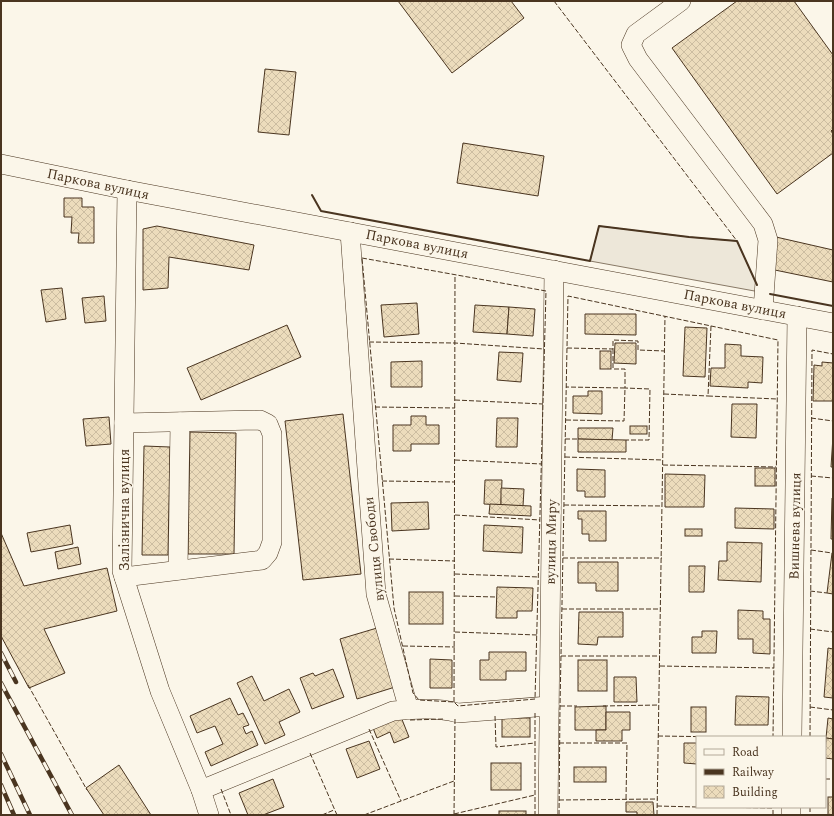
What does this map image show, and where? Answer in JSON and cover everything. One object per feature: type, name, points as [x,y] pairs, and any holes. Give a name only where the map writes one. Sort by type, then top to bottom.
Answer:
[{"type":"street","points":[[681,1],[636,34],[631,45],[638,59],[763,224],[768,240],[763,310]]},
{"type":"street","name":"Паркова вулиця","points":[[1,164],[127,190],[833,323]]},
{"type":"street","name":"Залізнична вулиця","points":[[127,190],[122,571],[160,691],[201,790],[209,815]]},
{"type":"street","name":"вулиця Свободи","points":[[350,232],[376,594],[409,710]]},
{"type":"street","name":"вулиця Миру","points":[[548,815],[554,270]]},
{"type":"street","name":"Вишнева вулиця","points":[[792,736],[797,316]]},
{"type":"street","points":[[124,423],[260,420],[268,424],[272,434],[272,542],[268,553],[262,560],[124,577]]},
{"type":"street","points":[[178,570],[180,422]]},
{"type":"street","points":[[201,790],[393,711],[446,710],[458,713],[549,706]]},
{"type":"shaded area","points":[[599,226],[689,237],[737,241],[760,292],[590,261]]},
{"type":"building","points":[[398,1],[511,1],[524,18],[452,73]]},
{"type":"building","points":[[737,1],[794,1],[833,55],[833,129],[831,131],[833,134],[833,153],[777,194],[672,48]]},
{"type":"building","points":[[265,69],[296,72],[289,135],[258,132]]},
{"type":"building","points":[[463,143],[544,156],[538,196],[457,183]]},
{"type":"building","points":[[64,198],[82,198],[82,207],[94,207],[94,243],[78,243],[79,233],[71,233],[72,217],[64,217]]},
{"type":"building","points":[[157,226],[254,245],[249,270],[169,257],[168,288],[143,290],[143,229]]},
{"type":"building","points":[[776,237],[833,250],[833,282],[770,269]]},
{"type":"building","points":[[62,288],[66,319],[46,322],[41,290]]},
{"type":"building","points":[[104,296],[106,321],[85,323],[82,298]]},
{"type":"building","points":[[417,303],[419,334],[384,337],[381,305]]},
{"type":"building","points":[[475,305],[509,307],[507,334],[473,332]]},
{"type":"building","points":[[509,307],[535,309],[533,336],[507,334]]},
{"type":"building","points":[[585,314],[636,314],[636,335],[585,334]]},
{"type":"building","points":[[287,325],[301,357],[201,400],[187,368]]},
{"type":"building","points":[[685,327],[707,328],[705,377],[683,376]]},
{"type":"building","points":[[615,343],[636,343],[636,364],[614,363]]},
{"type":"building","points":[[725,344],[741,345],[741,356],[763,357],[762,383],[748,382],[748,388],[710,386],[711,368],[725,368]]},
{"type":"building","points":[[600,351],[611,351],[611,369],[600,369]]},
{"type":"building","points":[[499,352],[523,353],[521,382],[497,380]]},
{"type":"building","points":[[422,361],[422,387],[391,387],[391,362]]},
{"type":"building","points":[[822,362],[833,363],[833,401],[813,401],[814,365],[822,366]]},
{"type":"building","points":[[588,391],[602,391],[602,414],[573,413],[573,396],[588,396]]},
{"type":"building","points":[[732,404],[757,404],[756,438],[731,437]]},
{"type":"building","points":[[343,414],[361,574],[303,580],[285,421]]},
{"type":"building","points":[[411,416],[426,416],[426,425],[439,425],[439,444],[411,444],[411,451],[393,451],[393,425],[411,425]]},
{"type":"building","points":[[109,417],[111,444],[86,446],[83,419]]},
{"type":"building","points":[[497,418],[518,418],[517,447],[496,447]]},
{"type":"building","points":[[630,426],[647,426],[647,434],[630,434]]},
{"type":"building","points":[[578,428],[613,428],[612,440],[578,439]]},
{"type":"building","points":[[190,432],[236,433],[234,554],[188,554]]},
{"type":"building","points":[[833,436],[833,467],[831,467]]},
{"type":"building","points":[[578,439],[626,440],[626,452],[578,452]]},
{"type":"building","points":[[144,446],[170,447],[168,555],[142,555]]},
{"type":"building","points":[[755,468],[775,468],[775,486],[755,486]]},
{"type":"building","points":[[577,469],[605,470],[605,497],[585,497],[585,491],[577,491]]},
{"type":"building","points":[[665,474],[705,475],[704,507],[665,507]]},
{"type":"building","points":[[485,480],[502,480],[501,505],[484,504]]},
{"type":"building","points":[[501,488],[524,489],[523,506],[501,505]]},
{"type":"building","points":[[832,498],[833,539],[831,539]]},
{"type":"building","points":[[428,502],[429,529],[392,531],[391,503]]},
{"type":"building","points":[[490,504],[531,506],[531,516],[489,514]]},
{"type":"building","points":[[735,508],[774,509],[774,529],[735,528]]},
{"type":"building","points":[[578,511],[606,511],[606,541],[589,541],[589,534],[582,534],[582,519],[578,519]]},
{"type":"building","points":[[70,525],[73,544],[31,552],[27,533]]},
{"type":"building","points":[[484,525],[523,527],[522,553],[483,551]]},
{"type":"building","points":[[685,529],[702,529],[702,536],[685,536]]},
{"type":"building","points":[[1,533],[24,586],[107,568],[117,611],[44,629],[65,673],[29,688],[1,636]]},
{"type":"building","points":[[727,542],[762,543],[761,582],[718,580],[719,561],[727,561]]},
{"type":"building","points":[[78,547],[81,564],[58,569],[55,552]]},
{"type":"building","points":[[833,553],[833,594],[827,593]]},
{"type":"building","points":[[578,562],[618,562],[618,591],[596,591],[596,583],[578,583]]},
{"type":"building","points":[[689,566],[705,566],[704,592],[689,592]]},
{"type":"building","points":[[497,587],[533,588],[532,611],[517,611],[517,618],[496,618]]},
{"type":"building","points":[[409,592],[443,592],[443,624],[409,624]]},
{"type":"building","points":[[738,610],[763,611],[763,619],[770,619],[770,654],[753,653],[753,639],[738,639]]},
{"type":"building","points":[[579,612],[623,612],[623,637],[598,637],[597,645],[578,644]]},
{"type":"building","points":[[377,628],[395,687],[357,699],[340,639]]},
{"type":"building","points":[[702,631],[717,631],[716,653],[692,653],[692,637],[702,637]]},
{"type":"building","points":[[828,648],[833,649],[833,698],[824,697]]},
{"type":"building","points":[[489,652],[526,652],[526,671],[506,671],[506,680],[480,680],[480,660],[489,660]]},
{"type":"building","points":[[430,659],[452,660],[452,688],[430,688]]},
{"type":"building","points":[[578,660],[607,660],[607,691],[578,691]]},
{"type":"building","points":[[333,669],[344,697],[312,709],[300,678],[313,673],[315,676]]},
{"type":"building","points":[[252,676],[264,701],[289,689],[300,712],[279,722],[285,735],[265,744],[237,683]]},
{"type":"building","points":[[614,677],[636,677],[637,702],[614,702]]},
{"type":"building","points":[[736,696],[769,697],[768,725],[735,725]]},
{"type":"building","points":[[230,698],[238,715],[243,713],[249,725],[243,727],[246,734],[252,731],[258,745],[211,766],[205,752],[223,744],[215,726],[197,733],[190,716]]},
{"type":"building","points":[[606,706],[606,730],[575,730],[575,707]]},
{"type":"building","points":[[691,707],[706,707],[706,732],[691,732]]},
{"type":"building","points":[[606,712],[630,712],[630,730],[622,730],[622,741],[596,741],[596,730],[606,730]]},
{"type":"building","points":[[401,717],[409,737],[394,743],[390,732],[377,738],[373,728]]},
{"type":"building","points":[[502,718],[530,718],[530,737],[502,737]]},
{"type":"building","points":[[828,718],[833,719],[833,739],[826,738]]},
{"type":"building","points":[[826,738],[833,739],[833,759],[826,758]]},
{"type":"building","points":[[369,741],[380,769],[357,778],[346,749]]},
{"type":"building","points":[[684,743],[696,743],[696,764],[684,763]]},
{"type":"building","points":[[491,763],[521,763],[521,790],[491,790]]},
{"type":"building","points":[[119,765],[151,815],[104,815],[86,788]]},
{"type":"building","points":[[574,767],[606,767],[606,782],[574,782]]},
{"type":"building","points":[[273,779],[284,807],[263,815],[248,815],[239,793]]},
{"type":"building","points":[[828,797],[833,797],[833,815],[828,815]]},
{"type":"building","points":[[626,802],[653,802],[654,815],[637,815],[637,812],[626,812]]},
{"type":"building","points":[[499,811],[526,811],[526,815],[499,815]]},
{"type":"railway","points":[[1,653],[16,682]]},
{"type":"railway","points":[[1,683],[72,815]]},
{"type":"railway","points":[[1,754],[30,815]]},
{"type":"railway","points":[[1,785],[14,815]]},
{"type":"fence","points":[[554,1],[737,241]]},
{"type":"fence","points":[[362,258],[546,291],[535,699],[458,706],[454,702],[419,700],[413,693],[394,608],[362,258]]},
{"type":"fence","points":[[454,702],[455,275]]},
{"type":"fence","points":[[559,815],[568,296],[778,340],[773,736]]},
{"type":"fence","points":[[657,815],[665,316]]},
{"type":"fence","points":[[711,326],[708,396],[777,399]]},
{"type":"fence","points":[[567,348],[613,349],[613,340],[638,341],[638,350],[665,351]]},
{"type":"fence","points":[[369,342],[455,343],[544,349]]},
{"type":"fence","points":[[613,349],[613,369],[625,369],[625,388],[650,389],[649,440],[626,440]]},
{"type":"fence","points":[[810,736],[812,350],[833,354]]},
{"type":"fence","points":[[566,387],[625,388],[624,421],[566,420]]},
{"type":"fence","points":[[664,394],[708,396]]},
{"type":"fence","points":[[455,400],[543,404]]},
{"type":"fence","points":[[375,407],[455,408]]},
{"type":"fence","points":[[811,418],[833,421]]},
{"type":"fence","points":[[565,439],[578,439]]},
{"type":"fence","points":[[565,457],[663,460]]},
{"type":"fence","points":[[455,460],[542,464]]},
{"type":"fence","points":[[663,465],[776,467]]},
{"type":"fence","points":[[811,476],[833,478]]},
{"type":"fence","points":[[382,481],[455,482]]},
{"type":"fence","points":[[564,505],[662,506]]},
{"type":"fence","points":[[455,515],[540,520]]},
{"type":"fence","points":[[811,550],[832,553]]},
{"type":"fence","points":[[563,558],[662,558]]},
{"type":"fence","points":[[389,559],[455,561]]},
{"type":"fence","points":[[455,574],[539,577]]},
{"type":"fence","points":[[810,591],[827,593]]},
{"type":"fence","points":[[455,596],[496,597]]},
{"type":"fence","points":[[562,609],[661,609]]},
{"type":"fence","points":[[810,629],[833,632]]},
{"type":"fence","points":[[455,632],[537,635]]},
{"type":"fence","points":[[403,646],[455,647]]},
{"type":"fence","points":[[561,656],[660,656]]},
{"type":"fence","points":[[660,666],[774,668]]},
{"type":"fence","points":[[28,685],[87,790]]},
{"type":"fence","points":[[603,706],[659,705]]},
{"type":"fence","points":[[560,706],[577,706]]},
{"type":"fence","points":[[810,707],[833,710]]},
{"type":"fence","points":[[535,713],[535,815]]},
{"type":"fence","points":[[495,716],[496,747],[535,743]]},
{"type":"fence","points":[[410,720],[445,719]]},
{"type":"fence","points":[[454,815],[455,719]]},
{"type":"fence","points":[[369,729],[401,801]]},
{"type":"fence","points":[[658,736],[696,737]]},
{"type":"fence","points":[[559,743],[627,743],[626,800]]},
{"type":"fence","points":[[310,753],[337,815]]},
{"type":"fence","points":[[826,779],[833,779]]},
{"type":"fence","points":[[364,815],[454,781]]},
{"type":"fence","points":[[221,789],[231,815]]},
{"type":"fence","points":[[454,814],[535,795]]},
{"type":"fence","points":[[559,800],[658,799]]},
{"type":"fence","points":[[657,806],[696,807]]},
{"type":"fence","points":[[773,808],[773,815]]},
{"type":"fence","points":[[810,808],[810,815]]},
{"type":"fence","points":[[322,815],[334,810]]},
{"type":"wall","points":[[312,195],[321,211],[590,261],[599,226],[689,237],[737,241],[757,285]]},
{"type":"wall","points":[[770,294],[833,306]]}]
